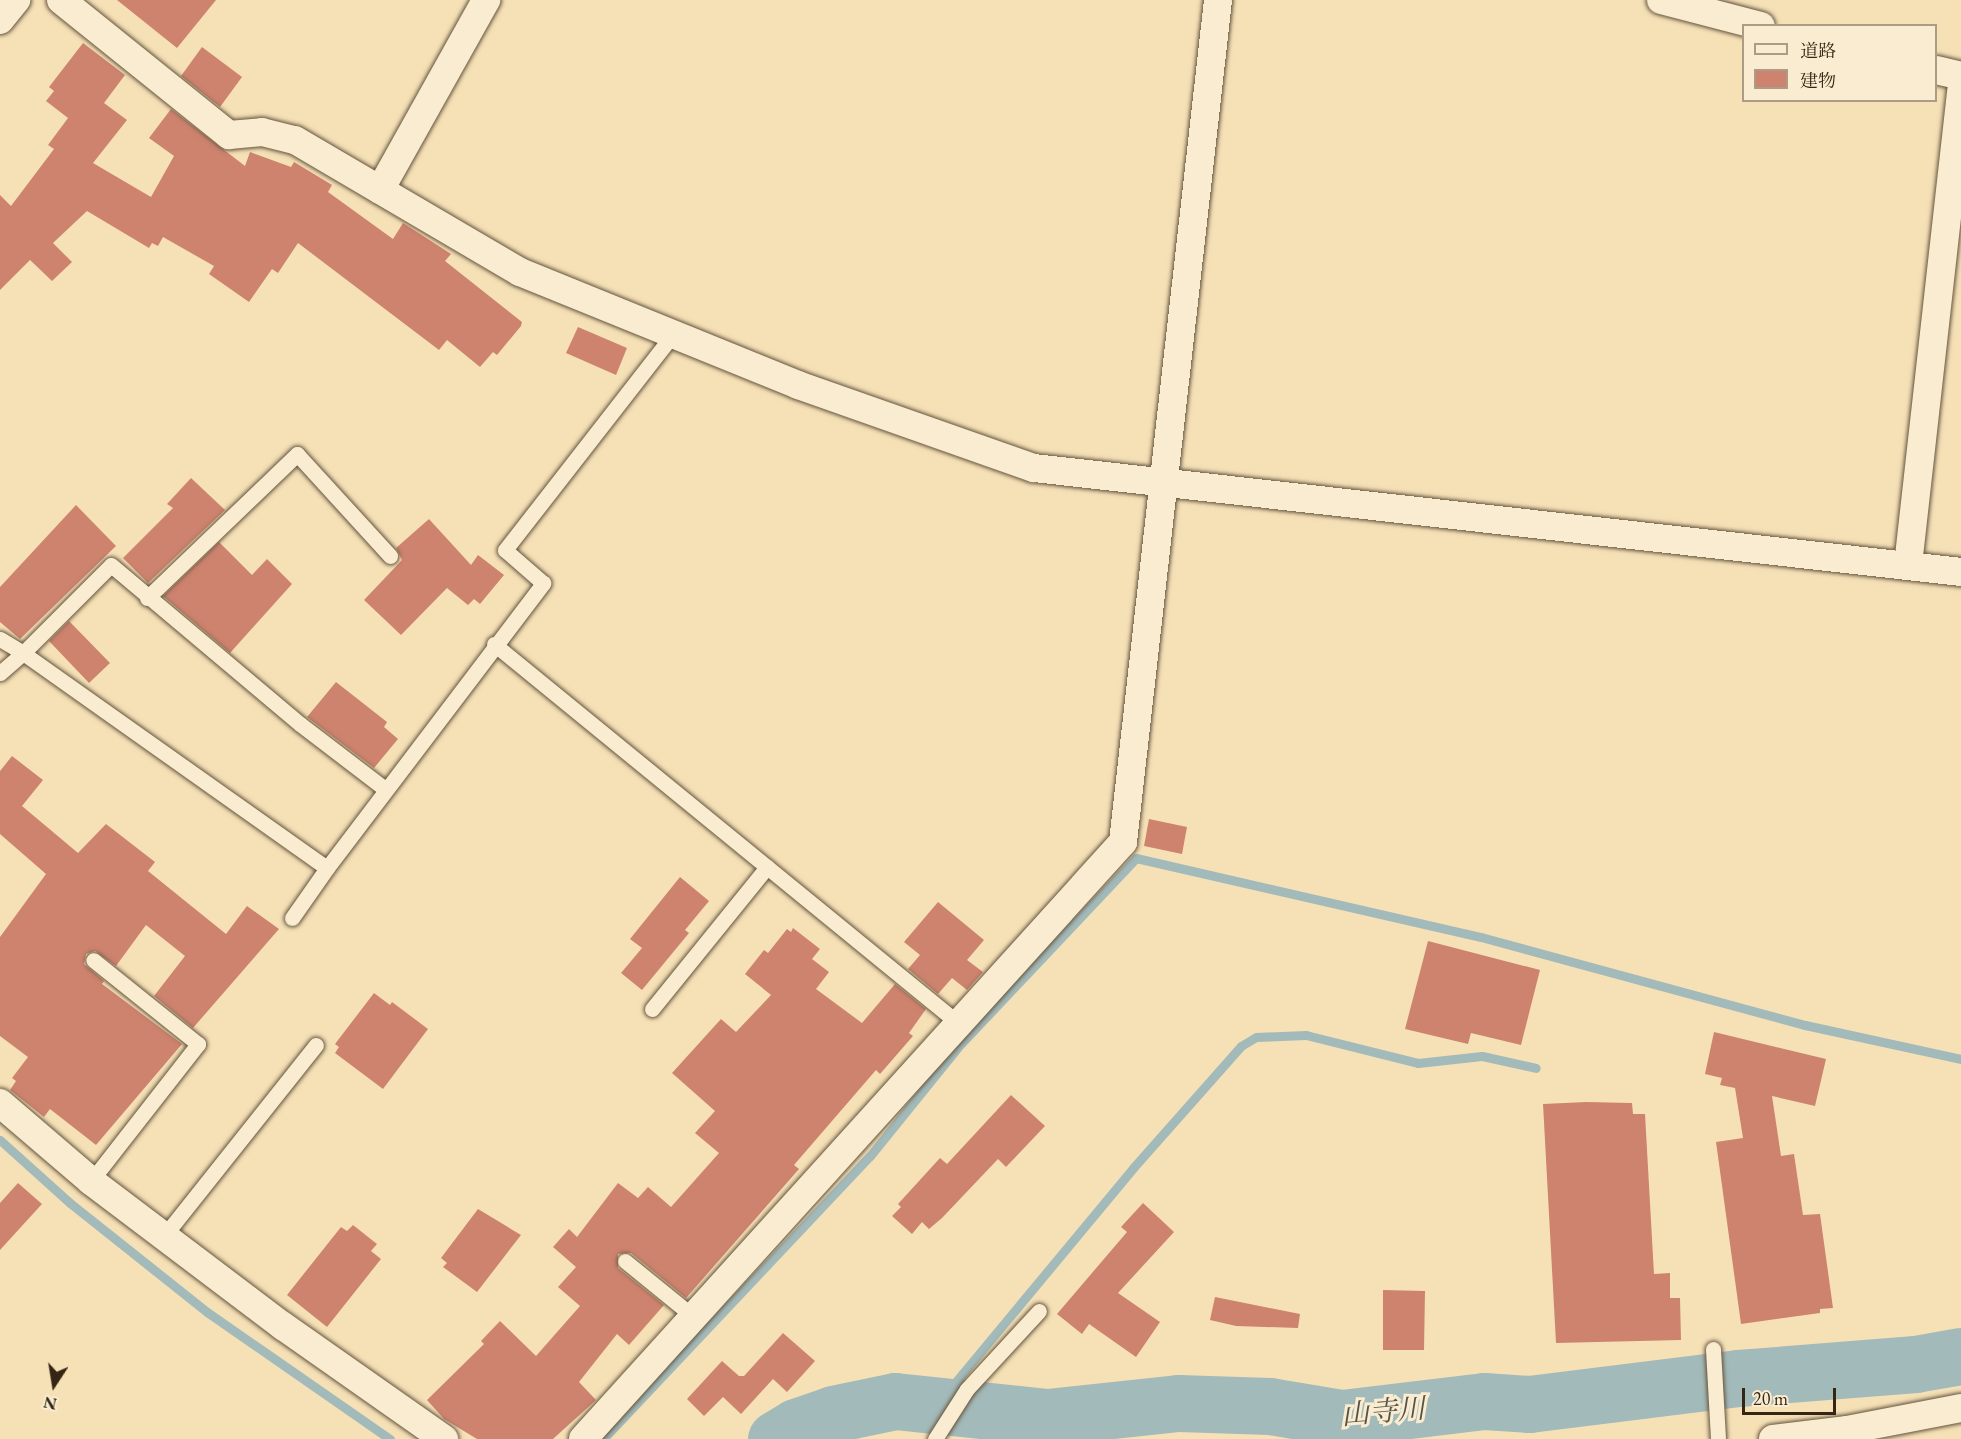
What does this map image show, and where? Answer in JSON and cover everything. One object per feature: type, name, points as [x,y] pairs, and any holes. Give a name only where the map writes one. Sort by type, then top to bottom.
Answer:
[{"type":"street","points":[[0,20],[16,0]]},
{"type":"street","points":[[61,0],[229,135],[262,132],[295,140],[520,272],[671,337],[1034,468],[1961,572]]},
{"type":"street","points":[[380,190],[425,104],[486,0]]},
{"type":"street","points":[[583,1439],[1123,842],[1218,0]]},
{"type":"street","points":[[1661,0],[1753,24]]},
{"type":"street","points":[[1937,70],[1961,76]]},
{"type":"street","points":[[1908,565],[1961,91]]},
{"type":"street","points":[[0,1103],[91,1181],[444,1439]]},
{"type":"street","points":[[1773,1439],[1848,1435],[1961,1408]]},
{"type":"lane","points":[[292,918],[385,789],[543,583],[505,550],[671,337]]},
{"type":"lane","points":[[147,598],[297,454],[390,556]]},
{"type":"lane","points":[[0,673],[111,565],[147,598],[385,789]]},
{"type":"lane","points":[[0,639],[327,868]]},
{"type":"lane","points":[[494,644],[958,1023]]},
{"type":"lane","points":[[652,1009],[767,867]]},
{"type":"lane","points":[[91,1181],[198,1044],[93,960]]},
{"type":"lane","points":[[164,1236],[316,1045]]},
{"type":"lane","points":[[625,1261],[694,1317]]},
{"type":"lane","points":[[935,1439],[967,1389],[1039,1311]]},
{"type":"lane","points":[[1713,1349],[1718,1439]]},
{"type":"building","points":[[117,0],[216,0],[177,48]]},
{"type":"building","points":[[83,43],[125,75],[104,103],[127,120],[93,163],[151,197],[174,156],[149,138],[171,109],[245,166],[250,152],[291,167],[294,162],[332,185],[328,192],[393,239],[403,223],[451,254],[445,261],[522,322],[521,326],[497,355],[493,352],[480,367],[447,340],[439,350],[298,243],[278,273],[272,269],[249,302],[209,274],[214,266],[163,237],[158,246],[152,243],[149,248],[87,211],[53,243],[72,262],[52,281],[30,260],[0,290],[0,195],[11,206],[54,149],[48,145],[68,118],[46,101],[54,91],[49,87]]},
{"type":"building","points":[[202,47],[242,77],[220,107],[181,76]]},
{"type":"building","points":[[578,327],[627,348],[616,375],[566,353]]},
{"type":"building","points":[[191,478],[225,510],[148,583],[123,558],[173,508],[167,504]]},
{"type":"building","points":[[76,505],[116,546],[20,639],[0,622],[0,587]]},
{"type":"building","points":[[429,519],[471,565],[478,555],[504,575],[480,604],[474,599],[468,605],[447,588],[401,635],[364,600],[402,560],[396,548]]},
{"type":"building","points":[[219,542],[252,575],[267,559],[292,584],[230,653],[163,596]]},
{"type":"building","points":[[69,621],[110,663],[89,683],[49,641]]},
{"type":"building","points":[[336,682],[387,722],[384,727],[398,739],[374,768],[307,717]]},
{"type":"building","points":[[12,756],[43,780],[22,806],[78,853],[106,824],[155,862],[148,871],[226,934],[247,906],[279,929],[193,1028],[154,996],[185,956],[146,925],[116,966],[95,951],[86,954],[84,964],[104,981],[102,984],[182,1044],[96,1145],[50,1109],[44,1117],[10,1090],[16,1081],[12,1078],[28,1057],[0,1036],[0,937],[46,874],[0,834],[0,771]]},
{"type":"building","points":[[1149,819],[1187,827],[1182,854],[1144,846]]},
{"type":"building","points":[[680,877],[709,901],[685,930],[689,933],[642,990],[621,973],[642,948],[630,939]]},
{"type":"building","points":[[938,902],[984,940],[967,960],[983,972],[967,990],[952,978],[938,994],[908,969],[920,955],[904,942]]},
{"type":"building","points":[[793,928],[820,949],[812,959],[829,972],[816,989],[862,1023],[895,984],[926,1009],[909,1033],[913,1036],[880,1074],[876,1070],[794,1165],[799,1169],[686,1298],[631,1253],[618,1254],[618,1268],[664,1305],[629,1345],[617,1334],[579,1382],[596,1400],[553,1439],[477,1439],[444,1419],[427,1400],[484,1344],[481,1341],[500,1321],[536,1356],[580,1306],[558,1287],[576,1267],[553,1247],[569,1229],[577,1237],[618,1183],[638,1198],[648,1187],[671,1207],[719,1153],[695,1133],[715,1111],[672,1073],[721,1019],[736,1032],[771,995],[745,974],[764,950],[768,953],[787,929],[791,932]]},
{"type":"building","points":[[1428,941],[1540,970],[1521,1045],[1471,1033],[1468,1044],[1405,1029]]},
{"type":"building","points":[[374,993],[390,1005],[392,1002],[428,1029],[383,1089],[335,1053],[339,1047],[335,1044]]},
{"type":"building","points":[[1714,1032],[1826,1059],[1815,1106],[1772,1096],[1781,1156],[1794,1154],[1803,1215],[1820,1214],[1833,1308],[1820,1309],[1820,1313],[1741,1324],[1716,1142],[1743,1138],[1735,1088],[1720,1085],[1722,1078],[1705,1074]]},
{"type":"building","points":[[1011,1095],[1045,1126],[1006,1167],[998,1159],[942,1218],[929,1229],[922,1222],[912,1234],[892,1216],[901,1207],[898,1204],[940,1158],[947,1164]]},
{"type":"building","points":[[1632,1103],[1633,1114],[1645,1114],[1654,1274],[1670,1273],[1670,1298],[1680,1298],[1681,1340],[1556,1343],[1543,1104]]},
{"type":"building","points":[[18,1183],[42,1204],[0,1250],[0,1203]]},
{"type":"building","points":[[1143,1203],[1174,1232],[1118,1293],[1160,1322],[1136,1357],[1089,1324],[1082,1334],[1057,1314],[1127,1232],[1121,1227]]},
{"type":"building","points":[[478,1209],[521,1235],[477,1292],[443,1267],[447,1263],[441,1258]]},
{"type":"building","points":[[353,1225],[377,1244],[371,1251],[381,1259],[327,1327],[287,1295],[341,1227],[347,1231]]},
{"type":"building","points":[[1383,1290],[1425,1291],[1424,1350],[1383,1350]]},
{"type":"building","points":[[1215,1297],[1300,1314],[1298,1328],[1236,1326],[1210,1320]]},
{"type":"building","points":[[783,1333],[815,1361],[787,1392],[773,1379],[741,1414],[723,1397],[704,1416],[687,1399],[722,1361],[739,1376],[744,1376]]},
{"type":"waterway","points":[[603,1439],[870,1156],[957,1048],[1136,858],[1481,937],[1805,1025],[1961,1059]]},
{"type":"waterway","points":[[938,1403],[1133,1168],[1241,1046],[1256,1037],[1306,1035],[1418,1063],[1482,1056],[1536,1068]]},
{"type":"waterway","points":[[0,1140],[70,1203],[207,1312],[390,1439]]},
{"type":"waterway","name":"山寺川","points":[[776,1439],[796,1427],[833,1414],[895,1401],[1047,1417],[1178,1403],[1270,1406],[1342,1418],[1484,1401],[1529,1404],[1738,1378],[1915,1364],[1961,1356]]}]
